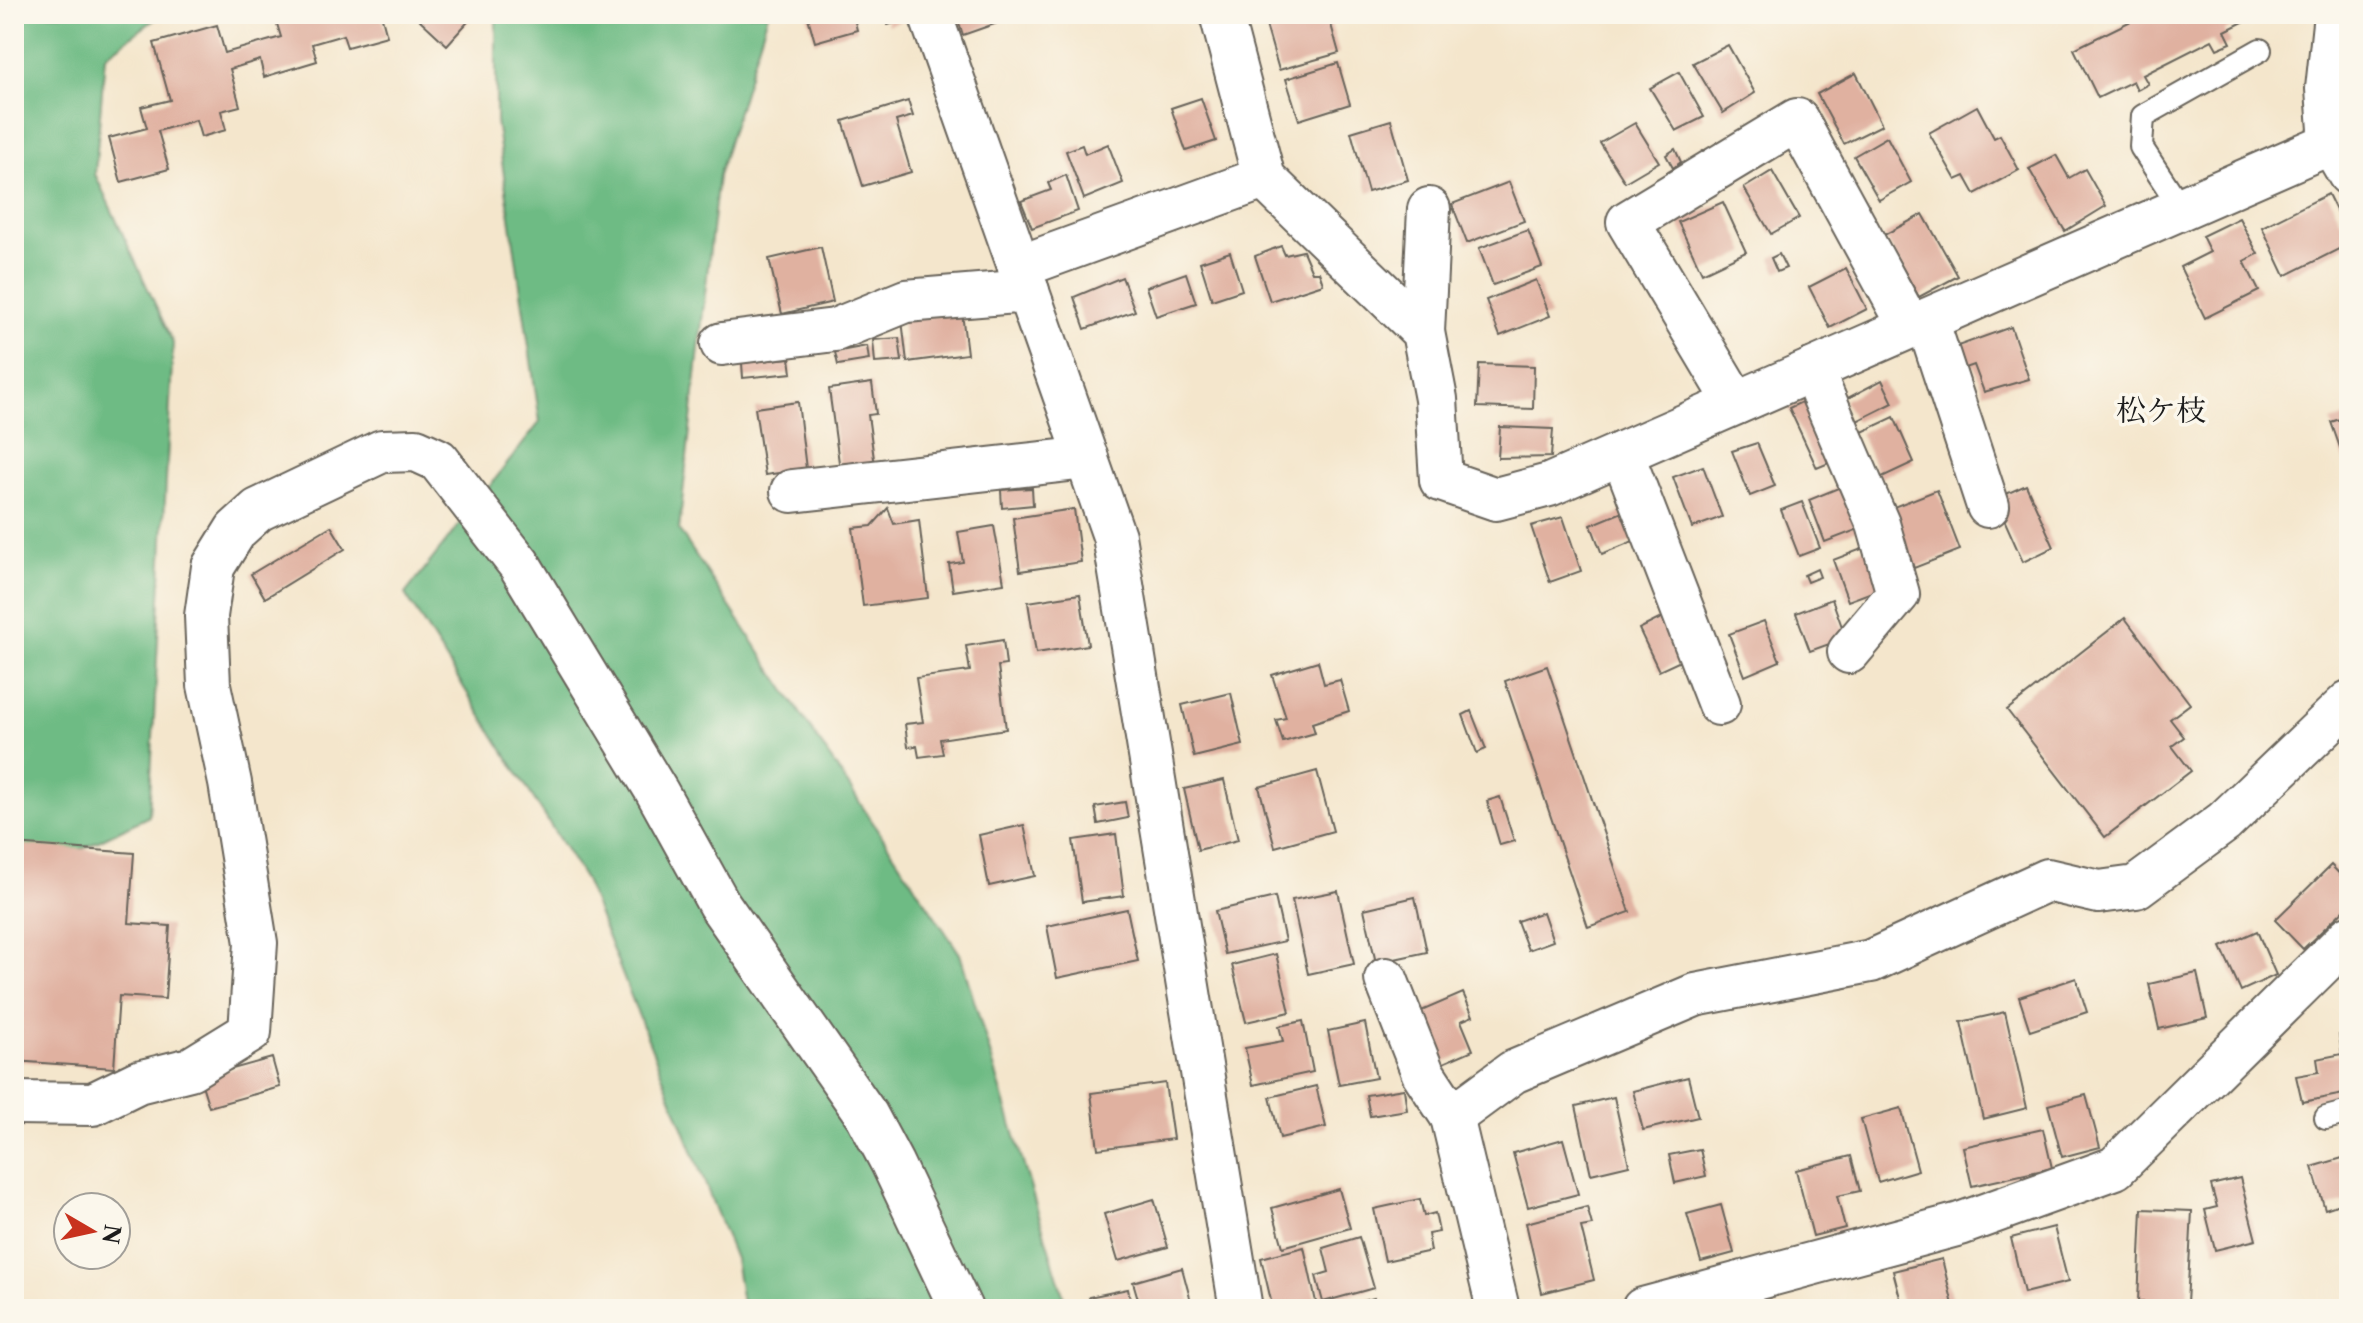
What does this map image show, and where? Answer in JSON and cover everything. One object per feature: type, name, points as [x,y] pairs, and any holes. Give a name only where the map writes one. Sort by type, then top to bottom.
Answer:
[{"type":"street","points":[[930,14],[1114,536],[1241,1309]]},
{"type":"street","points":[[1221,14],[1264,178],[1423,332]]},
{"type":"street","points":[[1429,209],[1423,332],[1436,399],[1441,480],[1496,499],[1549,485],[2181,208],[2340,158],[2327,89],[2335,14]]},
{"type":"street","points":[[1736,403],[1628,222],[1797,120],[1918,323],[1988,506]]},
{"type":"street","points":[[722,344],[835,330],[906,301],[1024,279],[1264,178]]},
{"type":"street","points":[[1812,370],[1878,524],[1898,594],[1849,652]]},
{"type":"street","points":[[14,1103],[93,1104],[138,1082],[190,1069],[250,1032],[256,943],[230,783],[209,685],[206,616],[213,567],[236,530],[258,510],[382,451],[416,450],[438,460],[519,564],[649,779],[719,904],[867,1116],[961,1309]]},
{"type":"street","points":[[1622,453],[1719,704]]},
{"type":"street","points":[[792,491],[1087,458]]},
{"type":"street","points":[[1452,1117],[1513,1072],[1695,995],[1871,961],[2047,880],[2099,892],[2136,887],[2224,822],[2349,702]]},
{"type":"street","points":[[1643,1309],[1960,1224],[2115,1168],[2349,937]]},
{"type":"street","points":[[1386,979],[1423,1073],[1452,1117],[1498,1309]]},
{"type":"lane","points":[[2181,208],[2141,147],[2143,116],[2260,50]]},
{"type":"lane","points":[[2326,1118],[2349,1112]]},
{"type":"green space","points":[[14,14],[162,14],[105,56],[95,174],[173,343],[149,816],[14,883]]},
{"type":"green space","points":[[496,14],[768,14],[718,176],[679,530],[960,954],[1066,1305],[1064,1309],[743,1309],[735,1259],[585,880],[405,594],[540,422],[496,121]]},
{"type":"building","points":[[274,14],[381,14],[387,36],[347,47],[343,35],[312,44],[317,61],[264,77],[260,60],[230,69],[240,106],[221,111],[226,130],[201,137],[196,120],[158,131],[169,169],[121,182],[109,138],[147,128],[141,107],[170,100],[154,43],[217,25],[225,53],[281,37]]},
{"type":"building","points":[[426,14],[475,14],[447,45],[420,20]]},
{"type":"building","points":[[807,14],[853,14],[857,30],[815,42]]},
{"type":"building","points":[[885,14],[906,14],[907,19],[888,25]]},
{"type":"building","points":[[956,14],[998,14],[1000,22],[963,35]]},
{"type":"building","points":[[1307,14],[1328,14],[1339,53],[1279,70],[1266,25]]},
{"type":"building","points":[[2145,14],[2259,14],[2225,31],[2231,43],[2217,49],[2212,40],[2143,75],[2148,84],[2137,90],[2133,81],[2098,98],[2074,49]]},
{"type":"building","points":[[1728,45],[1755,93],[1723,113],[1693,63]]},
{"type":"building","points":[[1338,63],[1350,104],[1299,120],[1286,79]]},
{"type":"building","points":[[1679,72],[1704,117],[1676,131],[1650,88]]},
{"type":"building","points":[[1856,73],[1882,125],[1844,144],[1817,94]]},
{"type":"building","points":[[1201,98],[1216,141],[1186,151],[1171,108]]},
{"type":"building","points":[[908,101],[913,116],[896,121],[911,172],[863,186],[843,121]]},
{"type":"building","points":[[1977,106],[1994,138],[2000,135],[2019,170],[1975,194],[1965,176],[1956,180],[1929,133]]},
{"type":"building","points":[[1391,120],[1408,180],[1368,192],[1351,132]]},
{"type":"building","points":[[1635,123],[1659,162],[1625,182],[1600,143]]},
{"type":"building","points":[[1887,137],[1911,182],[1879,200],[1854,156]]},
{"type":"building","points":[[1108,144],[1123,183],[1084,199],[1066,151],[1082,145],[1085,154]]},
{"type":"building","points":[[1675,149],[1681,162],[1673,168],[1666,155]]},
{"type":"building","points":[[2056,155],[2069,178],[2085,169],[2106,206],[2065,231],[2029,169]]},
{"type":"building","points":[[1772,171],[1799,218],[1771,234],[1744,188]]},
{"type":"building","points":[[1066,175],[1078,211],[1032,228],[1021,201],[1051,190],[1048,183]]},
{"type":"building","points":[[1509,182],[1524,221],[1467,243],[1452,204]]},
{"type":"building","points":[[2328,194],[2349,237],[2349,244],[2285,276],[2262,227]]},
{"type":"building","points":[[1723,202],[1746,252],[1702,273],[1678,222]]},
{"type":"building","points":[[1923,214],[1958,276],[1919,297],[1884,235]]},
{"type":"building","points":[[2239,218],[2258,254],[2244,261],[2259,291],[2205,318],[2180,267],[2210,252],[2202,236]]},
{"type":"building","points":[[1528,230],[1542,267],[1493,285],[1479,248]]},
{"type":"building","points":[[1281,246],[1285,255],[1303,251],[1312,272],[1319,272],[1323,284],[1270,301],[1255,256]]},
{"type":"building","points":[[821,247],[833,302],[782,314],[769,259]]},
{"type":"building","points":[[1230,252],[1242,290],[1212,300],[1200,262]]},
{"type":"building","points":[[1779,254],[1786,268],[1777,272],[1771,258]]},
{"type":"building","points":[[1846,268],[1867,309],[1830,328],[1809,287]]},
{"type":"building","points":[[1186,273],[1196,303],[1156,316],[1146,287]]},
{"type":"building","points":[[1122,277],[1135,311],[1085,329],[1074,297]]},
{"type":"building","points":[[1536,280],[1550,316],[1500,336],[1486,300]]},
{"type":"building","points":[[962,313],[967,354],[907,362],[902,320]]},
{"type":"building","points":[[2011,327],[2029,379],[1984,392],[1974,365],[1960,370],[1952,348]]},
{"type":"building","points":[[899,338],[902,361],[875,363],[873,340]]},
{"type":"building","points":[[867,346],[869,360],[838,365],[835,352]]},
{"type":"building","points":[[790,358],[792,373],[743,378],[742,363]]},
{"type":"building","points":[[1479,364],[1534,366],[1533,409],[1477,407]]},
{"type":"building","points":[[1882,380],[1893,403],[1855,422],[1844,400]]},
{"type":"building","points":[[872,383],[876,414],[868,415],[875,466],[840,470],[829,389]]},
{"type":"building","points":[[1808,399],[1836,460],[1817,468],[1789,408]]},
{"type":"building","points":[[798,402],[806,469],[765,475],[755,408]]},
{"type":"building","points":[[2349,416],[2349,473],[2331,422]]},
{"type":"building","points":[[1894,417],[1914,462],[1880,478],[1860,433]]},
{"type":"building","points":[[1500,427],[1553,429],[1551,457],[1498,458]]},
{"type":"building","points":[[1757,443],[1775,486],[1750,496],[1732,451]]},
{"type":"building","points":[[1703,466],[1722,517],[1692,528],[1673,477]]},
{"type":"building","points":[[2026,485],[2054,547],[2023,562],[1995,499]]},
{"type":"building","points":[[1843,486],[1859,529],[1825,542],[1809,500]]},
{"type":"building","points":[[1032,488],[1033,505],[1002,508],[1001,490]]},
{"type":"building","points":[[1937,490],[1960,550],[1914,568],[1891,508]]},
{"type":"building","points":[[1802,502],[1820,548],[1799,556],[1781,510]]},
{"type":"building","points":[[888,508],[894,524],[919,520],[928,598],[863,606],[853,528],[872,526]]},
{"type":"building","points":[[1632,508],[1643,537],[1602,554],[1591,525]]},
{"type":"building","points":[[1074,509],[1081,562],[1020,571],[1013,518]]},
{"type":"building","points":[[1563,517],[1581,571],[1550,582],[1531,526]]},
{"type":"building","points":[[331,526],[345,549],[265,598],[251,574]]},
{"type":"building","points":[[994,526],[1004,583],[953,591],[949,564],[963,562],[958,532]]},
{"type":"building","points":[[1872,545],[1888,586],[1848,601],[1833,560]]},
{"type":"building","points":[[1817,569],[1820,577],[1807,582],[1804,575]]},
{"type":"building","points":[[1080,594],[1088,645],[1036,653],[1028,602]]},
{"type":"building","points":[[1832,599],[1846,638],[1810,651],[1796,613]]},
{"type":"building","points":[[1667,615],[1687,658],[1659,671],[1639,629]]},
{"type":"building","points":[[2125,618],[2190,704],[2170,719],[2184,737],[2172,746],[2191,771],[2105,837],[2007,710]]},
{"type":"building","points":[[1764,621],[1780,661],[1745,676],[1729,634]]},
{"type":"building","points":[[1003,640],[1006,665],[998,666],[1006,729],[940,739],[943,754],[919,757],[917,746],[908,747],[905,724],[923,722],[916,678],[970,671],[966,646]]},
{"type":"building","points":[[1318,661],[1324,684],[1340,680],[1349,711],[1312,723],[1315,733],[1283,742],[1276,720],[1286,718],[1272,675]]},
{"type":"building","points":[[1547,666],[1630,912],[1588,927],[1505,681]]},
{"type":"building","points":[[1231,693],[1243,745],[1194,757],[1182,705]]},
{"type":"building","points":[[1471,711],[1486,749],[1477,753],[1463,715]]},
{"type":"building","points":[[1317,771],[1333,831],[1275,847],[1259,787]]},
{"type":"building","points":[[1224,780],[1238,840],[1198,850],[1184,789]]},
{"type":"building","points":[[1500,797],[1514,841],[1500,845],[1487,801]]},
{"type":"building","points":[[1125,802],[1128,818],[1098,824],[1095,807]]},
{"type":"building","points":[[1024,825],[1035,876],[989,886],[979,835]]},
{"type":"building","points":[[1116,834],[1124,896],[1082,902],[1073,840]]},
{"type":"building","points":[[14,844],[134,853],[129,923],[170,926],[165,999],[119,996],[114,1068],[14,1061]]},
{"type":"building","points":[[2331,865],[2349,884],[2349,905],[2303,949],[2275,920]]},
{"type":"building","points":[[1338,891],[1354,964],[1308,974],[1292,900]]},
{"type":"building","points":[[1275,897],[1285,941],[1225,954],[1215,911]]},
{"type":"building","points":[[1415,897],[1427,952],[1376,963],[1364,909]]},
{"type":"building","points":[[1127,909],[1138,961],[1057,978],[1047,926]]},
{"type":"building","points":[[1543,912],[1553,941],[1528,950],[1517,921]]},
{"type":"building","points":[[2257,931],[2276,975],[2241,991],[2221,947]]},
{"type":"building","points":[[1276,954],[1290,1012],[1246,1022],[1232,965]]},
{"type":"building","points":[[2197,973],[2207,1018],[2159,1029],[2149,984]]},
{"type":"building","points":[[2076,978],[2087,1012],[2030,1031],[2019,997]]},
{"type":"building","points":[[1463,993],[1473,1016],[1461,1021],[1473,1050],[1441,1064],[1419,1012]]},
{"type":"building","points":[[2005,1012],[2027,1108],[1983,1119],[1961,1022]]},
{"type":"building","points":[[1303,1021],[1313,1072],[1253,1085],[1245,1048],[1283,1041],[1279,1026]]},
{"type":"building","points":[[1365,1023],[1376,1078],[1339,1085],[1328,1031]]},
{"type":"building","points":[[2349,1033],[2349,1093],[2302,1102],[2296,1076],[2319,1072],[2317,1059],[2342,1054],[2339,1035]]},
{"type":"building","points":[[272,1058],[280,1087],[209,1107],[200,1078]]},
{"type":"building","points":[[1688,1077],[1698,1117],[1643,1130],[1633,1091]]},
{"type":"building","points":[[1165,1083],[1173,1139],[1098,1149],[1091,1093]]},
{"type":"building","points":[[1316,1086],[1326,1127],[1280,1138],[1270,1097]]},
{"type":"building","points":[[1404,1089],[1407,1110],[1370,1116],[1366,1095]]},
{"type":"building","points":[[2086,1095],[2100,1147],[2062,1157],[2048,1105]]},
{"type":"building","points":[[1614,1097],[1629,1165],[1591,1174],[1576,1106]]},
{"type":"building","points":[[1901,1108],[1918,1170],[1878,1182],[1861,1119]]},
{"type":"building","points":[[2043,1129],[2052,1168],[1972,1186],[1963,1147]]},
{"type":"building","points":[[1563,1139],[1578,1194],[1528,1207],[1513,1153]]},
{"type":"building","points":[[1700,1149],[1706,1176],[1675,1183],[1669,1155]]},
{"type":"building","points":[[1851,1156],[1860,1191],[1837,1196],[1845,1228],[1813,1236],[1796,1170]]},
{"type":"building","points":[[2349,1156],[2349,1201],[2325,1209],[2312,1167]]},
{"type":"building","points":[[2240,1178],[2256,1240],[2215,1250],[2205,1210],[2217,1207],[2211,1185]]},
{"type":"building","points":[[1339,1189],[1350,1228],[1283,1247],[1272,1208]]},
{"type":"building","points":[[1154,1199],[1168,1247],[1118,1261],[1104,1214]]},
{"type":"building","points":[[1420,1199],[1424,1216],[1435,1213],[1439,1232],[1428,1234],[1431,1251],[1385,1261],[1374,1209]]},
{"type":"building","points":[[1721,1205],[1734,1253],[1701,1262],[1687,1214]]},
{"type":"building","points":[[1587,1207],[1592,1225],[1581,1227],[1594,1280],[1542,1293],[1526,1223]]},
{"type":"building","points":[[2142,1209],[2192,1211],[2187,1304],[2138,1302]]},
{"type":"building","points":[[2054,1227],[2068,1282],[2024,1293],[2011,1238]]},
{"type":"building","points":[[1359,1237],[1374,1288],[1323,1302],[1316,1276],[1329,1272],[1323,1248]]},
{"type":"building","points":[[1304,1247],[1316,1302],[1289,1309],[1273,1309],[1261,1258]]},
{"type":"building","points":[[1942,1259],[1954,1309],[1903,1309],[1893,1271]]},
{"type":"building","points":[[1182,1268],[1193,1309],[1141,1309],[1133,1282]]},
{"type":"building","points":[[1128,1289],[1132,1309],[1092,1309],[1089,1297]]},
{"type":"building","points":[[1374,1298],[1377,1309],[1338,1309],[1338,1308]]},
{"type":"district","name":"松ケ枝","points":[[2161,411]]}]
